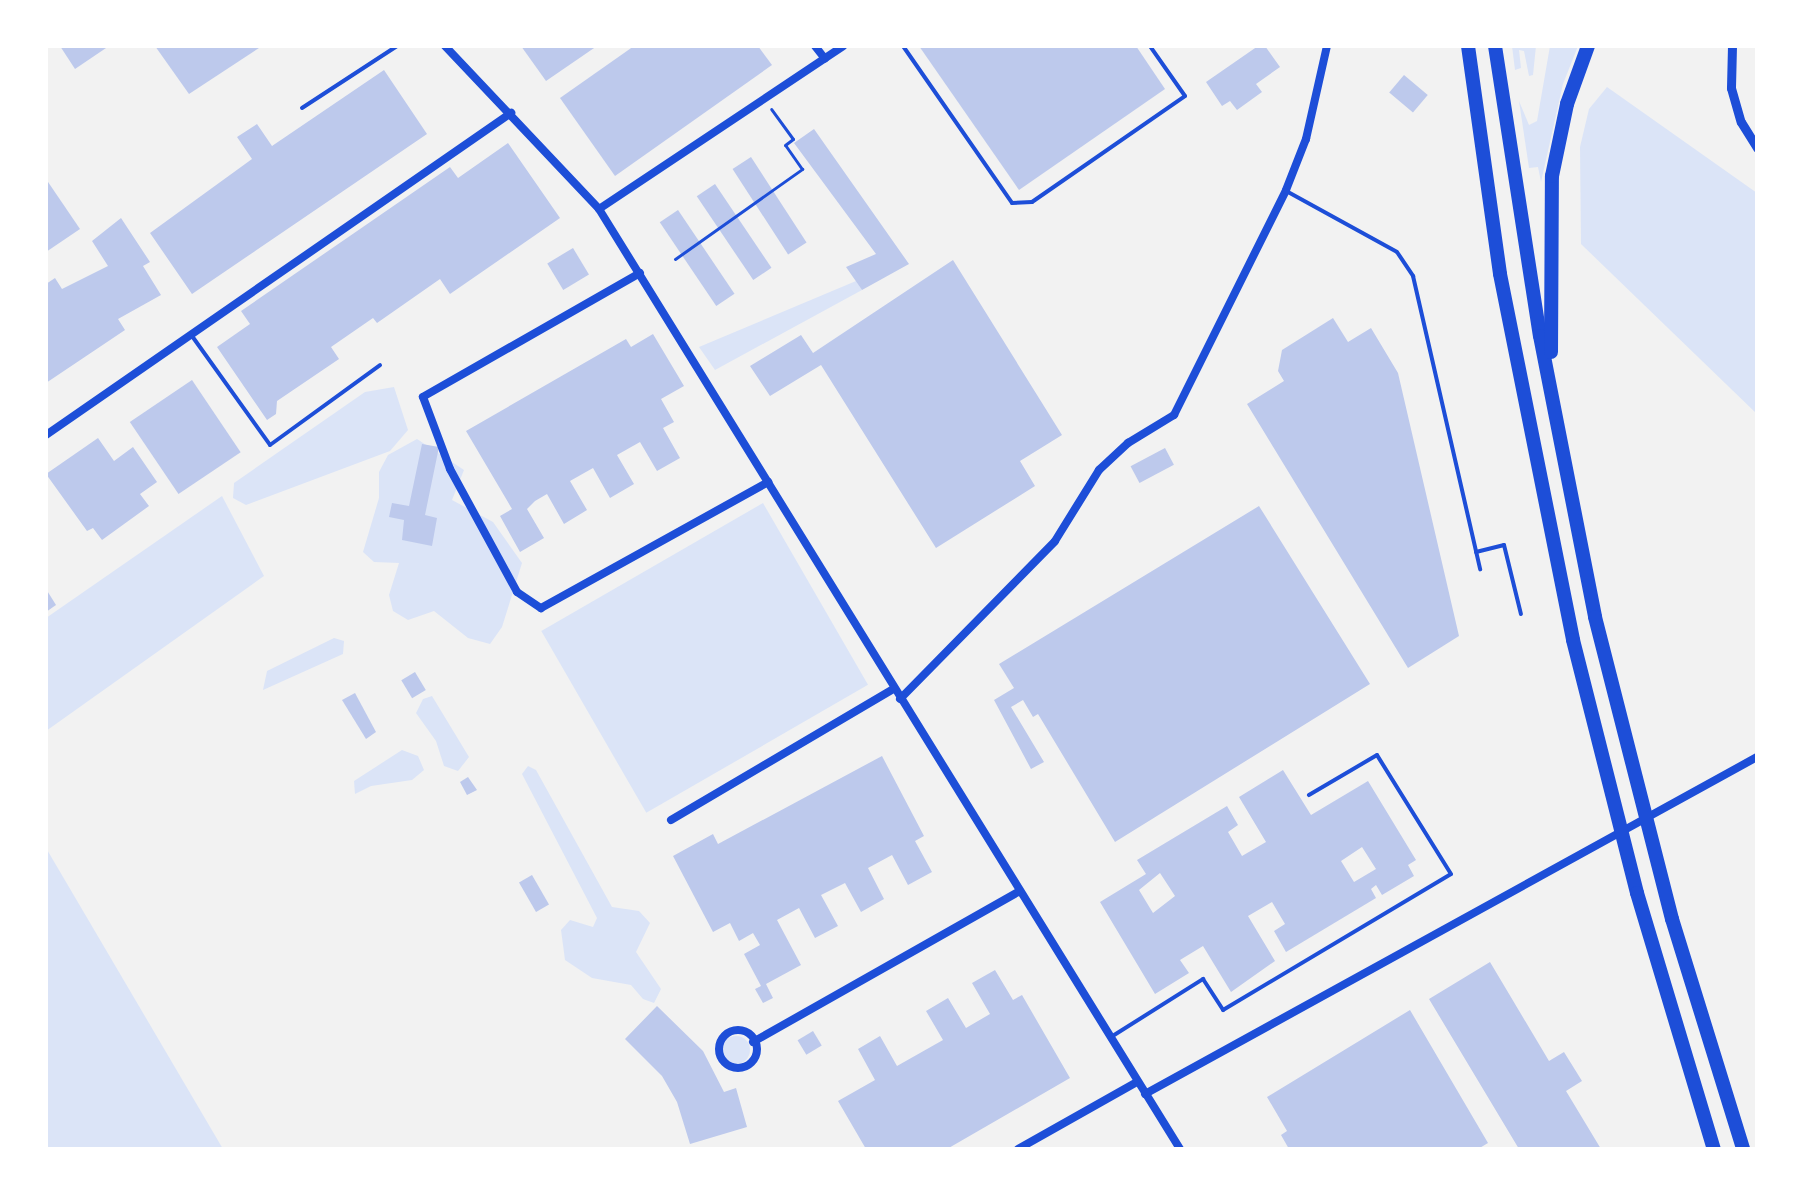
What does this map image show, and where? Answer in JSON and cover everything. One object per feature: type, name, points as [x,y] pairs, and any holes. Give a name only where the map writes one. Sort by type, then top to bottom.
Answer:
[{"type":"highway","points":[[1468,46],[1500,274],[1573,640],[1637,893],[1714,1149]]},
{"type":"highway","points":[[1495,46],[1553,408],[1636,788],[1743,1149]]},
{"type":"highway","points":[[1553,408],[1548,289],[1552,176],[1567,104],[1588,46]]},
{"type":"street","points":[[445,46],[599,209],[1018,892],[1180,1149]]},
{"type":"street","points":[[815,46],[825,59]]},
{"type":"street","points":[[599,209],[843,46]]},
{"type":"street","points":[[900,699],[1055,541],[1099,470],[1128,443],[1174,415],[1286,190],[1306,139],[1327,46]]},
{"type":"street","points":[[1732,46],[1731,88],[1741,122],[1757,148]]},
{"type":"street","points":[[46,435],[511,113]]},
{"type":"street","points":[[640,273],[423,397],[450,469],[517,592],[541,608],[768,482]]},
{"type":"street","points":[[671,820],[893,689]]},
{"type":"street","points":[[1145,1094],[1356,975],[1757,757]]},
{"type":"street","points":[[753,1042],[1018,892]]},
{"type":"street","points":[[725,1030],[745,1033],[753,1042],[755,1062],[750,1069],[729,1064],[719,1048],[725,1030]]},
{"type":"street","points":[[1018,1149],[1137,1082]]},
{"type":"lane","points":[[302,108],[397,46]]},
{"type":"lane","points":[[903,46],[1012,203],[1032,202],[1185,96],[1150,46]]},
{"type":"lane","points":[[1286,190],[1397,252],[1413,276],[1480,569]]},
{"type":"lane","points":[[191,335],[270,445],[380,365]]},
{"type":"lane","points":[[1476,552],[1504,545],[1521,614]]},
{"type":"lane","points":[[1109,1038],[1203,979],[1223,1010],[1451,874],[1377,755],[1309,795]]},
{"type":"path","points":[[675,259],[802,169],[785,145],[793,139],[764,100]]},
{"type":"shaded area","points":[[1512,46],[1536,46],[1533,75],[1529,76],[1524,51],[1519,50],[1521,68],[1515,70]]},
{"type":"shaded area","points":[[1550,46],[1578,46],[1563,84],[1541,182],[1538,167],[1529,168],[1519,101],[1529,125],[1537,121]]},
{"type":"shaded area","points":[[1607,87],[1757,193],[1757,414],[1581,244],[1580,147],[1589,109]]},
{"type":"shaded area","points":[[856,281],[862,290],[715,370],[699,347]]},
{"type":"shaded area","points":[[394,387],[408,430],[390,451],[246,505],[233,498],[234,483],[365,392]]},
{"type":"shaded area","points":[[417,439],[464,470],[452,500],[493,522],[522,563],[502,627],[490,644],[468,638],[434,611],[408,620],[393,611],[389,595],[399,563],[374,562],[363,552],[379,498],[379,472],[388,455]]},
{"type":"shaded area","points":[[222,496],[264,576],[46,731],[46,618]]},
{"type":"shaded area","points":[[763,503],[868,685],[646,813],[541,631]]},
{"type":"shaded area","points":[[334,638],[344,641],[343,654],[263,690],[267,671]]},
{"type":"shaded area","points":[[432,696],[469,757],[458,771],[444,766],[436,741],[416,713],[423,699]]},
{"type":"shaded area","points":[[402,750],[418,756],[424,770],[412,780],[371,786],[355,794],[354,781]]},
{"type":"shaded area","points":[[528,766],[536,770],[612,907],[639,911],[650,923],[636,952],[661,989],[654,1003],[643,999],[631,985],[592,978],[565,960],[561,930],[570,920],[593,927],[597,918],[522,774]]},
{"type":"shaded area","points":[[46,848],[223,1149],[46,1149]]},
{"type":"shaded area","points":[[736,1036],[746,1040],[750,1050],[746,1060],[736,1064],[726,1060],[722,1050],[726,1040]]},
{"type":"building","points":[[60,46],[109,46],[75,69]]},
{"type":"building","points":[[155,46],[262,46],[189,94]]},
{"type":"building","points":[[521,46],[597,46],[546,81]]},
{"type":"building","points":[[634,46],[758,46],[772,65],[615,176],[560,98]]},
{"type":"building","points":[[919,46],[1136,46],[1165,89],[1019,190]]},
{"type":"building","points":[[1258,46],[1265,46],[1280,67],[1256,84],[1262,92],[1237,110],[1230,101],[1222,106],[1206,82]]},
{"type":"building","points":[[384,70],[427,134],[192,294],[150,233],[252,159],[237,137],[257,124],[272,146]]},
{"type":"building","points":[[1404,75],[1428,95],[1413,113],[1389,93]]},
{"type":"building","points":[[814,129],[909,264],[862,290],[846,267],[876,254],[794,143]]},
{"type":"building","points":[[508,143],[560,218],[450,294],[440,279],[377,323],[373,318],[331,347],[339,359],[277,401],[276,414],[267,420],[217,347],[250,324],[241,311],[450,167],[458,178]]},
{"type":"building","points":[[751,157],[807,243],[788,255],[733,169]]},
{"type":"building","points":[[46,179],[80,229],[46,252]]},
{"type":"building","points":[[715,184],[771,268],[753,280],[697,196]]},
{"type":"building","points":[[678,210],[734,294],[716,306],[660,222]]},
{"type":"building","points":[[121,218],[150,262],[143,266],[161,295],[118,319],[125,330],[46,383],[46,284],[55,278],[62,289],[108,266],[92,241]]},
{"type":"building","points":[[573,248],[589,275],[563,290],[547,263]]},
{"type":"building","points":[[953,260],[1062,435],[1020,461],[1035,486],[936,548],[821,365],[770,396],[750,366],[801,335],[813,353]]},
{"type":"building","points":[[1333,318],[1348,342],[1371,328],[1398,373],[1459,636],[1408,668],[1247,404],[1284,381],[1278,371],[1282,350]]},
{"type":"building","points":[[653,334],[684,386],[661,399],[674,422],[663,428],[680,458],[657,471],[640,442],[617,455],[634,484],[610,498],[593,468],[570,481],[587,510],[564,524],[547,494],[535,501],[527,509],[544,538],[520,552],[500,516],[512,509],[466,431],[626,339],[631,347]]},
{"type":"building","points":[[192,380],[241,452],[178,494],[130,422]]},
{"type":"building","points":[[98,438],[114,461],[133,447],[157,482],[140,494],[149,506],[102,540],[93,528],[87,531],[46,474]]},
{"type":"building","points":[[422,444],[439,447],[425,515],[437,518],[432,546],[402,540],[404,520],[389,517],[392,503],[409,506]]},
{"type":"building","points":[[1165,448],[1174,465],[1139,483],[1131,466]]},
{"type":"building","points":[[1259,506],[1370,684],[1115,842],[1038,714],[1033,717],[1023,700],[1011,707],[1044,762],[1031,769],[994,700],[1014,688],[999,664]]},
{"type":"building","points":[[46,589],[56,605],[46,612]]},
{"type":"building","points":[[415,672],[426,690],[412,698],[401,680]]},
{"type":"building","points":[[355,693],[376,732],[366,739],[342,700]]},
{"type":"building","points":[[882,756],[924,836],[915,841],[932,872],[908,885],[892,855],[868,868],[884,899],[861,912],[845,883],[821,895],[838,926],[815,938],[799,908],[777,920],[801,965],[766,984],[773,998],[763,1003],[755,989],[761,986],[744,954],[760,945],[753,933],[739,941],[730,923],[713,932],[673,856],[713,834],[718,844]]},
{"type":"building","points":[[1283,770],[1311,815],[1368,781],[1416,860],[1408,865],[1414,876],[1382,895],[1376,885],[1371,889],[1376,898],[1286,952],[1274,931],[1285,924],[1272,902],[1248,916],[1275,961],[1231,992],[1203,946],[1180,960],[1189,973],[1155,994],[1100,902],[1146,874],[1137,860],[1227,806],[1238,825],[1228,832],[1242,856],[1266,842],[1239,797]],"holes":[[[1362,847],[1376,869],[1354,882],[1341,861]],[[1160,873],[1175,896],[1153,913],[1139,890]]]},
{"type":"building","points":[[468,777],[477,790],[467,795],[460,782]]},
{"type":"building","points":[[532,875],[549,904],[536,912],[519,882]]},
{"type":"building","points":[[1490,962],[1549,1061],[1564,1052],[1582,1081],[1566,1091],[1601,1149],[1519,1149],[1429,999]]},
{"type":"building","points":[[995,970],[1013,1000],[1022,995],[1070,1078],[947,1149],[866,1149],[838,1101],[875,1080],[858,1049],[880,1036],[897,1066],[943,1040],[926,1011],[948,998],[966,1028],[990,1014],[972,983]]},
{"type":"building","points":[[657,1006],[703,1051],[724,1092],[736,1088],[747,1127],[690,1144],[677,1102],[662,1076],[625,1039]]},
{"type":"building","points":[[1410,1010],[1488,1143],[1478,1149],[1289,1149],[1281,1135],[1287,1131],[1267,1097]]},
{"type":"building","points":[[813,1031],[822,1046],[806,1055],[798,1040]]}]
